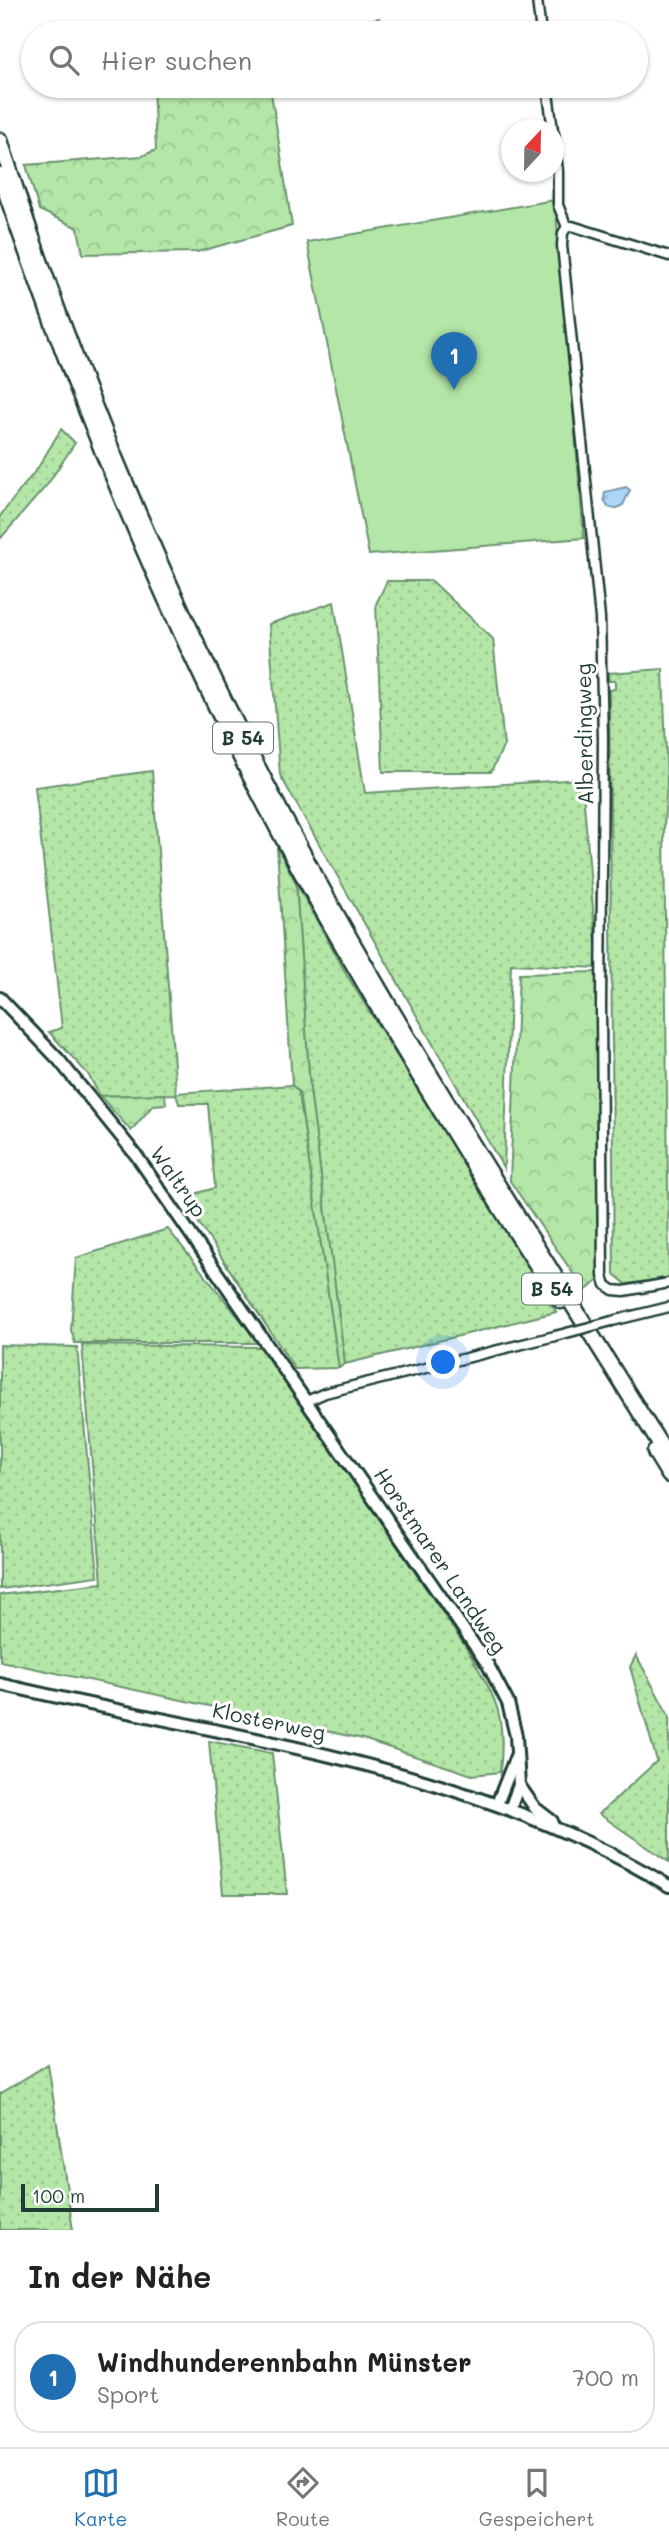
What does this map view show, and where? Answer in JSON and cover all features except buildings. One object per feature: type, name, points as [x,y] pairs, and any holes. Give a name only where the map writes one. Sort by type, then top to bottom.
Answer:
[{"type":"highway","name":"B 54","points":[[0,140],[67,334],[121,471],[190,627],[245,742],[315,875],[394,1013],[669,1459]]},
{"type":"highway","name":"B 54","points":[[0,175],[61,347],[118,492],[173,617],[256,787],[352,962],[456,1139],[669,1475]]},
{"type":"main road","name":"Waltrup","points":[[0,998],[59,1060],[112,1123],[307,1401]]},
{"type":"main road","name":"Horstmarer Landweg","points":[[307,1401],[488,1665],[508,1703],[516,1736],[519,1785],[510,1809]]},
{"type":"main road","name":"Klosterweg","points":[[0,1684],[350,1760],[497,1804],[567,1832]]},
{"type":"main road","points":[[497,1804],[517,1753]]},
{"type":"main road","points":[[519,1785],[535,1808],[567,1832],[669,1886]]},
{"type":"street","points":[[537,0],[540,21]]},
{"type":"street","points":[[549,98],[551,119]]},
{"type":"street","points":[[558,182],[558,205],[567,227],[579,228],[669,256]]},
{"type":"street","name":"Alberdingweg","points":[[567,227],[563,233],[562,245],[601,632],[603,1276],[606,1285],[618,1291],[669,1283]]},
{"type":"street","points":[[307,1401],[325,1393],[669,1307]]},
{"type":"green space","points":[[154,98],[272,98],[292,226],[197,252],[83,254],[78,228],[39,210],[26,165],[142,156],[156,150]]},
{"type":"green space","points":[[555,200],[584,538],[369,555],[307,242]]},
{"type":"green space","points":[[61,429],[75,443],[47,485],[0,539],[0,516],[39,466]]},
{"type":"green space","points":[[387,581],[432,581],[493,639],[504,745],[491,772],[383,772],[376,604]]},
{"type":"green space","points":[[334,602],[365,793],[582,779],[598,968],[511,964],[504,1169],[280,775],[269,624]]},
{"type":"green space","points":[[663,669],[667,782],[664,826],[669,1278],[626,1284],[614,1274],[609,690],[615,689],[615,681],[609,681],[608,673]]},
{"type":"green space","points":[[152,771],[176,1093],[292,1085],[299,1092],[339,1368],[295,1369],[187,1205],[198,1193],[215,1188],[208,1104],[179,1104],[176,1094],[100,1096],[88,1074],[49,1032],[62,1028],[35,787]]},
{"type":"green space","points":[[277,847],[296,883],[310,1090],[345,1364],[339,1368],[299,1092],[292,1085]]},
{"type":"green space","points":[[296,883],[348,977],[556,1312],[345,1364],[310,1090]]},
{"type":"green space","points":[[596,972],[600,1279],[585,1291],[510,1181],[519,974]]},
{"type":"green space","points":[[165,1094],[166,1104],[153,1105],[131,1131],[100,1096]]},
{"type":"green space","points":[[168,1229],[259,1343],[75,1343],[71,1330],[76,1258]]},
{"type":"green space","points":[[0,1345],[77,1347],[98,1576],[0,1589]]},
{"type":"green space","points":[[82,1345],[262,1347],[465,1646],[484,1679],[500,1719],[500,1772],[472,1775],[363,1739],[0,1661],[0,1595],[102,1583]]},
{"type":"green space","points":[[636,1655],[669,1716],[669,1862],[599,1814],[657,1761],[630,1667]]},
{"type":"green space","points":[[209,1741],[272,1753],[287,1894],[223,1894]]},
{"type":"green space","points":[[48,2064],[73,2230],[0,2230],[0,2094]]},
{"type":"water","points":[[626,487],[630,490],[623,505],[615,509],[608,507],[604,499],[605,492]]},
{"type":"place","name":"Windhunderennbahn Münster","points":[[454,390]]}]
